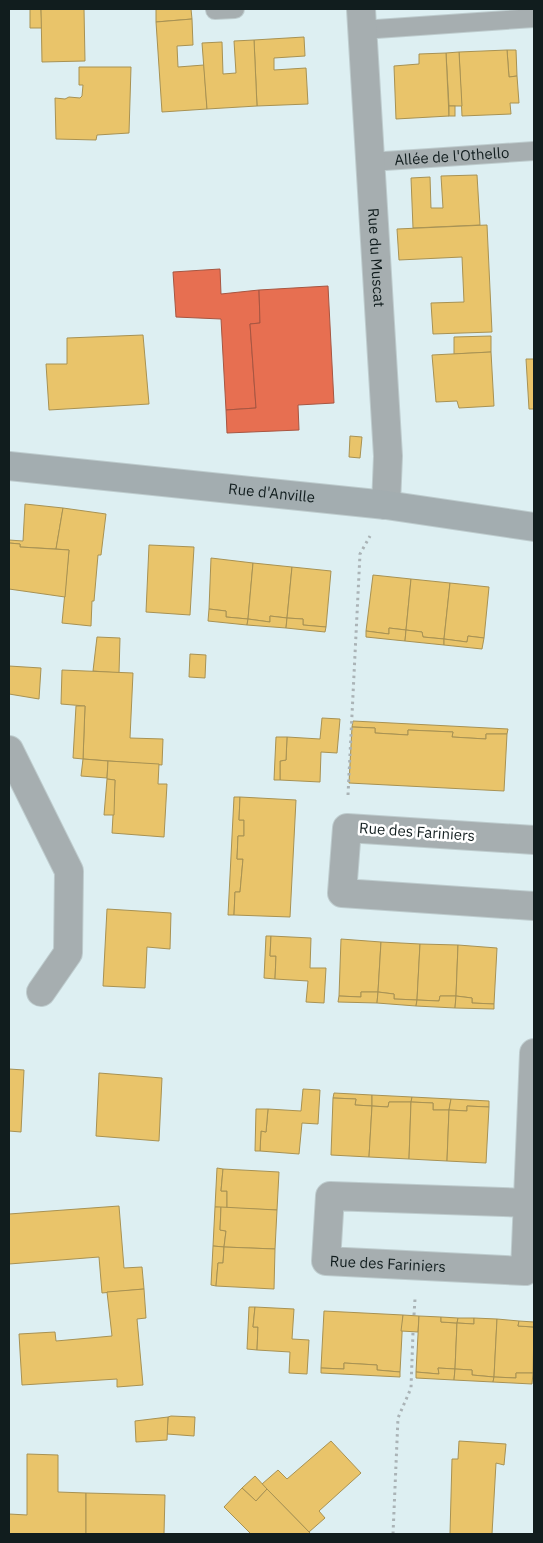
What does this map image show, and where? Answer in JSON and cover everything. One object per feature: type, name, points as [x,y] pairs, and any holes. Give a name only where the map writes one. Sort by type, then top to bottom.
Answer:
[{"type":"street","name":"Rue du Muscat","points":[[361,19],[388,456],[386,505]]},
{"type":"street","name":"Rue d'Anville","points":[[9,466],[386,505],[534,527]]},
{"type":"street","points":[[9,750],[69,871],[68,953],[41,992]]},
{"type":"street","name":"Rue des Fariniers","points":[[534,840],[347,828],[342,893],[534,906]]},
{"type":"street","name":"Rue des Fariniers","points":[[528,1203],[330,1196],[326,1261],[526,1271],[534,1053]]},
{"type":"lane","points":[[215,10],[235,9]]},
{"type":"lane","points":[[361,19],[534,18]]},
{"type":"lane","name":"Allée de l'Othello","points":[[370,162],[534,151]]},
{"type":"path","points":[[347,828],[360,554],[386,505]]},
{"type":"path","points":[[393,1534],[398,1418],[411,1388],[413,1332]]},
{"type":"building: Homes","points":[[30,9],[41,9],[42,28],[30,28]]},
{"type":"building: Homes","points":[[41,9],[84,9],[85,61],[42,62]]},
{"type":"building: Homes","points":[[156,9],[191,9],[192,19],[156,22]]},
{"type":"building: Homes","points":[[192,19],[193,45],[177,46],[178,67],[204,65],[207,109],[162,112],[156,22]]},
{"type":"building: Homes","points":[[304,37],[305,56],[274,58],[274,70],[306,68],[308,104],[257,106],[254,40]]},
{"type":"building: Homes","points":[[254,40],[257,106],[207,109],[202,43],[222,42],[223,74],[236,73],[234,41]]},
{"type":"building: Homes","points":[[507,50],[516,50],[517,76],[509,77]]},
{"type":"building: Homes","points":[[507,50],[509,77],[517,76],[519,103],[510,103],[511,114],[462,116],[459,52]]},
{"type":"building: Homes","points":[[459,52],[462,106],[449,106],[446,53]]},
{"type":"building: Homes","points":[[446,53],[449,116],[396,119],[394,66],[419,64],[419,54]]},
{"type":"building: Homes","points":[[79,67],[131,67],[129,133],[97,135],[96,140],[56,139],[55,98],[80,98],[82,96],[83,85],[79,85]]},
{"type":"building: Homes","points":[[449,106],[455,106],[455,116],[449,116]]},
{"type":"building: Homes","points":[[477,175],[480,225],[413,228],[411,178],[430,177],[431,208],[443,208],[441,176]]},
{"type":"building: Homes","points":[[487,225],[492,332],[433,334],[431,303],[464,302],[462,257],[399,260],[397,229]]},
{"type":"building: Homes","points":[[143,335],[149,404],[49,410],[46,364],[67,364],[67,338]]},
{"type":"building: Homes","points":[[491,336],[491,352],[454,354],[454,337]]},
{"type":"building: Homes","points":[[491,352],[494,406],[459,408],[457,401],[436,402],[432,355]]},
{"type":"building: Homes","points":[[526,359],[534,359],[534,409],[529,409]]},
{"type":"building: Homes","points":[[350,436],[362,437],[360,458],[349,457]]},
{"type":"building: Homes","points":[[25,504],[63,508],[56,549],[20,547],[20,544],[9,543],[9,540],[23,541]]},
{"type":"building: Homes","points":[[63,508],[106,514],[101,555],[98,555],[91,626],[62,623],[69,550],[56,549]]},
{"type":"building: Homes","points":[[9,543],[20,544],[20,547],[69,550],[65,597],[9,589]]},
{"type":"building: Homes","points":[[149,545],[194,547],[190,615],[146,612]]},
{"type":"building: Homes","points":[[211,558],[253,563],[248,619],[226,617],[226,611],[209,609]]},
{"type":"building: Homes","points":[[253,563],[292,567],[287,618],[270,616],[270,622],[248,619]]},
{"type":"building: Homes","points":[[292,567],[331,571],[326,627],[303,625],[303,619],[287,618]]},
{"type":"building: Homes","points":[[373,575],[411,579],[406,630],[389,628],[389,634],[366,631]]},
{"type":"building: Homes","points":[[411,579],[450,583],[444,639],[423,637],[422,632],[406,630]]},
{"type":"building: Homes","points":[[450,583],[489,587],[484,638],[468,636],[467,642],[444,639]]},
{"type":"building: Homes","points":[[209,609],[226,611],[226,617],[248,619],[247,625],[208,621]]},
{"type":"building: Homes","points":[[270,616],[287,618],[286,628],[247,625],[248,619],[270,622]]},
{"type":"building: Homes","points":[[287,618],[303,619],[303,625],[326,627],[325,632],[286,628]]},
{"type":"building: Homes","points":[[389,628],[406,630],[405,641],[366,637],[366,631],[389,634]]},
{"type":"building: Homes","points":[[406,630],[422,632],[423,637],[444,639],[444,645],[405,641]]},
{"type":"building: Homes","points":[[468,636],[484,638],[482,649],[444,645],[444,639],[467,642]]},
{"type":"building: Homes","points":[[97,637],[120,638],[119,673],[93,671]]},
{"type":"building: Homes","points":[[190,654],[206,655],[205,678],[189,677]]},
{"type":"building: Homes","points":[[9,666],[41,668],[39,699],[9,694]]},
{"type":"building: Homes","points":[[62,670],[133,673],[130,738],[163,739],[162,765],[83,759],[85,706],[61,704]]},
{"type":"building: Homes","points":[[76,706],[85,706],[83,759],[73,758]]},
{"type":"building: Homes","points":[[322,718],[340,719],[337,753],[321,752],[320,782],[280,780],[280,761],[286,760],[287,737],[320,739]]},
{"type":"building: Homes","points":[[353,721],[508,729],[507,734],[486,734],[486,739],[452,737],[453,732],[408,730],[408,735],[375,733],[375,728],[352,727]]},
{"type":"building: Homes","points":[[352,727],[375,728],[375,733],[408,735],[408,730],[453,732],[452,737],[486,739],[486,734],[507,734],[504,791],[349,783]]},
{"type":"building: Homes","points":[[276,737],[287,737],[286,760],[280,761],[280,780],[274,780]]},
{"type":"building: Homes","points":[[83,759],[108,761],[107,778],[81,776]]},
{"type":"building: Homes","points":[[108,761],[159,764],[158,784],[167,784],[164,837],[112,833],[115,780],[107,779]]},
{"type":"building: Homes","points":[[107,779],[115,780],[114,815],[104,815]]},
{"type":"building: Homes","points":[[234,797],[240,797],[239,820],[244,820],[244,836],[238,836],[237,859],[243,859],[240,892],[235,892],[234,915],[228,915]]},
{"type":"building: Homes","points":[[240,797],[296,800],[290,917],[234,915],[235,892],[240,892],[243,859],[237,859],[238,836],[244,836],[244,820],[239,820]]},
{"type":"building: Homes","points":[[107,909],[171,913],[170,949],[147,947],[145,988],[103,986]]},
{"type":"building: Homes","points":[[266,936],[271,936],[270,956],[276,956],[275,979],[264,978]]},
{"type":"building: Homes","points":[[271,936],[311,938],[310,968],[326,968],[324,1003],[306,1002],[308,981],[275,979],[276,956],[270,956]]},
{"type":"building: Homes","points":[[341,939],[381,942],[378,992],[361,992],[361,997],[339,996]]},
{"type":"building: Homes","points":[[381,942],[420,944],[417,1000],[394,999],[394,994],[378,992]]},
{"type":"building: Homes","points":[[420,944],[458,945],[456,996],[440,996],[439,1001],[417,1000]]},
{"type":"building: Homes","points":[[458,945],[497,948],[494,1004],[472,1003],[472,998],[456,996]]},
{"type":"building: Homes","points":[[361,992],[378,992],[377,1003],[338,1002],[339,996],[361,997]]},
{"type":"building: Homes","points":[[378,992],[394,994],[394,999],[417,1000],[416,1006],[377,1003]]},
{"type":"building: Homes","points":[[440,996],[456,996],[455,1008],[416,1006],[417,1000],[439,1001]]},
{"type":"building: Homes","points":[[456,996],[472,998],[472,1003],[494,1004],[494,1009],[455,1008]]},
{"type":"building: Homes","points":[[9,1069],[24,1070],[21,1132],[9,1131]]},
{"type":"building: Homes","points":[[99,1073],[162,1078],[159,1141],[96,1136]]},
{"type":"building: Homes","points":[[303,1089],[320,1090],[318,1124],[302,1123],[299,1154],[260,1151],[261,1131],[266,1132],[268,1109],[301,1111]]},
{"type":"building: Homes","points":[[334,1093],[372,1095],[372,1106],[355,1105],[356,1099],[333,1098]]},
{"type":"building: Homes","points":[[372,1095],[412,1097],[411,1102],[389,1102],[388,1107],[372,1106]]},
{"type":"building: Homes","points":[[412,1097],[451,1099],[449,1110],[433,1110],[433,1103],[411,1102]]},
{"type":"building: Homes","points":[[333,1098],[356,1099],[355,1105],[372,1106],[369,1157],[331,1155]]},
{"type":"building: Homes","points":[[451,1099],[489,1101],[489,1107],[467,1106],[467,1111],[449,1110]]},
{"type":"building: Homes","points":[[389,1102],[411,1102],[409,1159],[369,1157],[372,1106],[388,1107]]},
{"type":"building: Homes","points":[[411,1102],[433,1103],[433,1110],[449,1110],[447,1161],[409,1159]]},
{"type":"building: Homes","points":[[467,1106],[489,1107],[486,1163],[447,1161],[449,1110],[467,1111]]},
{"type":"building: Homes","points":[[256,1109],[268,1109],[266,1132],[261,1131],[260,1151],[255,1151]]},
{"type":"building: Homes","points":[[217,1168],[223,1169],[221,1191],[227,1191],[227,1208],[215,1207]]},
{"type":"building: Homes","points":[[223,1169],[279,1172],[277,1210],[227,1208],[227,1191],[221,1191]]},
{"type":"building: Homes","points":[[119,1206],[124,1268],[142,1267],[144,1289],[102,1293],[99,1257],[9,1264],[9,1214]]},
{"type":"building: Homes","points":[[215,1207],[221,1207],[220,1230],[226,1231],[224,1247],[213,1246]]},
{"type":"building: Homes","points":[[221,1207],[277,1210],[275,1249],[224,1247],[226,1231],[220,1230]]},
{"type":"building: Homes","points":[[213,1246],[224,1247],[223,1263],[218,1263],[216,1286],[211,1285]]},
{"type":"building: Homes","points":[[224,1247],[275,1249],[274,1289],[216,1286],[218,1263],[223,1263]]},
{"type":"building: Homes","points":[[144,1289],[146,1318],[137,1319],[143,1385],[117,1387],[117,1379],[22,1385],[19,1334],[55,1332],[56,1341],[112,1336],[107,1292]]},
{"type":"building: Homes","points":[[249,1307],[255,1307],[253,1327],[258,1327],[257,1350],[247,1349]]},
{"type":"building: Homes","points":[[255,1307],[294,1309],[292,1339],[309,1340],[307,1374],[289,1373],[290,1352],[257,1350],[258,1327],[253,1327]]},
{"type":"building: Homes","points":[[324,1311],[403,1315],[400,1372],[377,1370],[377,1365],[344,1363],[344,1369],[321,1368]]},
{"type":"building: Homes","points":[[403,1315],[419,1316],[418,1332],[401,1331]]},
{"type":"building: Homes","points":[[419,1316],[441,1317],[441,1322],[457,1323],[455,1369],[438,1368],[439,1374],[416,1372]]},
{"type":"building: Homes","points":[[441,1317],[458,1318],[457,1323],[441,1322]]},
{"type":"building: Homes","points":[[458,1318],[474,1318],[474,1324],[457,1323]]},
{"type":"building: Homes","points":[[474,1318],[497,1319],[494,1377],[472,1375],[472,1370],[455,1369],[457,1323],[474,1324]]},
{"type":"building: Homes","points":[[497,1319],[519,1321],[518,1326],[534,1327],[533,1373],[516,1373],[516,1378],[494,1377]]},
{"type":"building: Homes","points":[[519,1321],[534,1322],[534,1327],[518,1326]]},
{"type":"building: Homes","points":[[344,1363],[377,1365],[377,1370],[400,1372],[400,1377],[321,1373],[321,1368],[344,1369]]},
{"type":"building: Homes","points":[[438,1368],[455,1369],[454,1380],[416,1378],[416,1372],[439,1374]]},
{"type":"building: Homes","points":[[455,1369],[472,1370],[472,1375],[494,1377],[493,1382],[454,1380]]},
{"type":"building: Homes","points":[[516,1373],[533,1373],[532,1384],[493,1382],[494,1377],[516,1378]]},
{"type":"building: Homes","points":[[168,1417],[195,1417],[194,1436],[167,1434]]},
{"type":"building: Homes","points":[[168,1417],[167,1440],[136,1442],[135,1421]]},
{"type":"building: Homes","points":[[331,1441],[361,1473],[319,1511],[325,1518],[309,1532],[262,1484],[278,1470],[287,1479]]},
{"type":"building: Homes","points":[[459,1441],[506,1444],[504,1465],[496,1463],[492,1534],[450,1534],[452,1459],[458,1459]]},
{"type":"building: Homes","points":[[27,1454],[58,1455],[58,1492],[86,1493],[86,1534],[9,1534],[9,1514],[27,1515]]},
{"type":"building: Homes","points":[[255,1476],[267,1489],[256,1501],[242,1488]]},
{"type":"building: Homes","points":[[242,1488],[256,1501],[267,1489],[311,1534],[251,1534],[224,1507]]},
{"type":"building: Homes","points":[[86,1493],[165,1495],[164,1534],[86,1534]]},
{"type":"building: Shops","points":[[220,269],[221,294],[259,290],[260,323],[250,324],[256,408],[226,410],[221,319],[176,317],[173,272]]},
{"type":"building: Shops","points":[[328,286],[334,403],[298,405],[299,430],[227,433],[226,410],[256,408],[250,324],[260,323],[259,290]]}]
